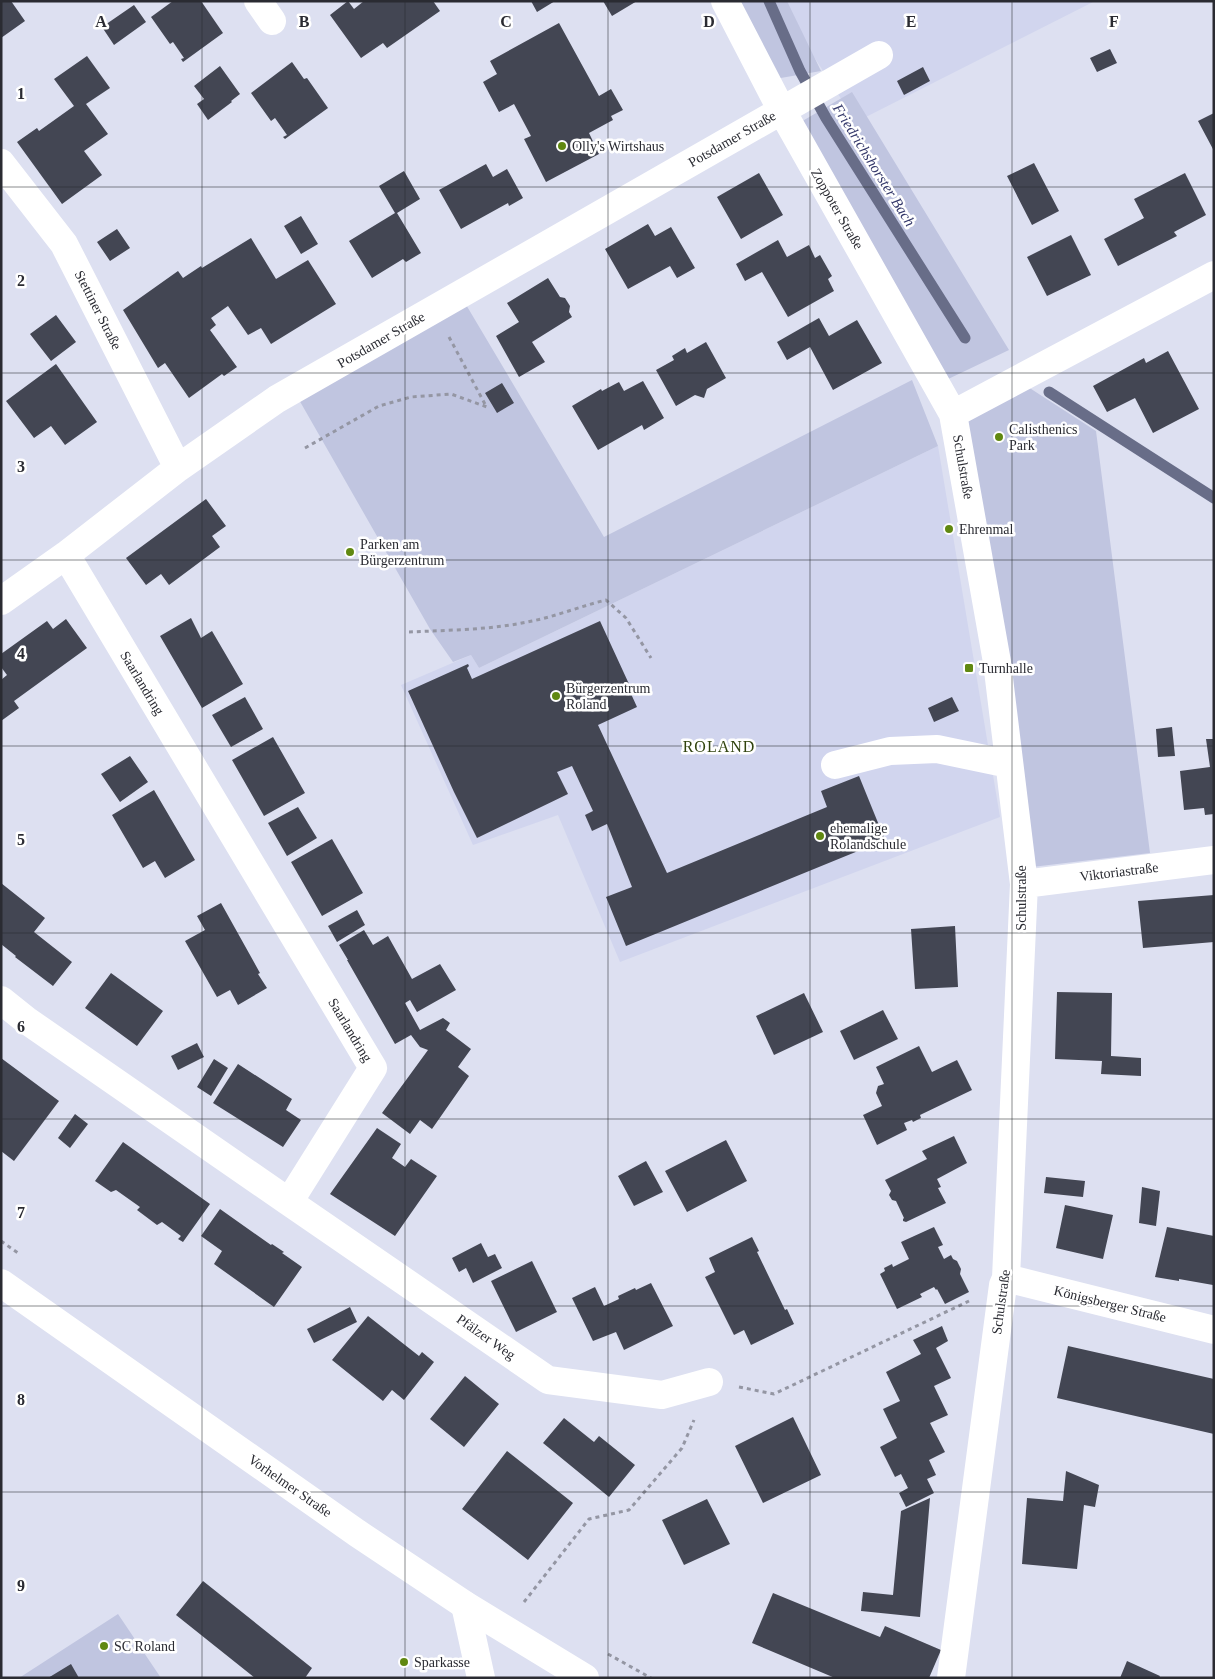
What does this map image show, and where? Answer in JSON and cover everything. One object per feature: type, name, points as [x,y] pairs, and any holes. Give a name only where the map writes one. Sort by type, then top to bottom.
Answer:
[{"type":"street","name":"Zoppoter Straße","points":[[725,1],[786,108],[953,414]]},
{"type":"street","name":"Potsdamer Straße","points":[[1,602],[66,555],[178,468],[277,399],[879,55]]},
{"type":"street","name":"Stettiner Straße","points":[[1,163],[64,244],[178,468]]},
{"type":"street","points":[[953,414],[1214,275]]},
{"type":"street","name":"Schulstraße","points":[[951,1678],[1005,1281],[1024,884],[997,662],[953,414]]},
{"type":"street","name":"Saarlandring","points":[[66,555],[373,1068],[289,1202]]},
{"type":"street","points":[[835,765],[890,751],[937,749],[1009,764]]},
{"type":"street","name":"Viktoriastraße","points":[[1024,884],[1214,860]]},
{"type":"street","points":[[1,1000],[26,1020],[289,1202]]},
{"type":"street","name":"Pfälzer Weg","points":[[289,1202],[548,1380],[662,1395],[709,1382]]},
{"type":"street","name":"Königsberger Straße","points":[[1005,1281],[1214,1330]]},
{"type":"street","name":"Vorhelmer Straße","points":[[1,1283],[348,1527],[465,1605],[585,1678]]},
{"type":"street","points":[[465,1605],[481,1678]]},
{"type":"path","points":[[305,448],[379,406],[411,397],[451,394],[486,407],[434,310]]},
{"type":"path","points":[[409,632],[470,629],[532,621],[606,600],[626,618],[651,658]]},
{"type":"path","points":[[1,1241],[25,1258]]},
{"type":"path","points":[[515,1599],[523,1604],[589,1519],[629,1510],[682,1448],[709,1382],[774,1394],[1005,1281]]},
{"type":"path","points":[[604,1652],[652,1678]]},
{"type":"shaded area","points":[[734,1],[787,1],[821,71],[775,79]]},
{"type":"shaded area","points":[[778,1],[1095,1],[856,122]]},
{"type":"shaded area","points":[[852,92],[1009,350],[944,381],[799,123]]},
{"type":"shaded area","points":[[465,303],[604,537],[912,380],[938,446],[479,668],[471,655],[453,662],[430,629],[298,398]]},
{"type":"shaded area","points":[[1025,385],[1096,431],[1150,853],[1032,867],[962,418]]},
{"type":"shaded area","points":[[938,446],[1000,817],[620,962],[558,815],[473,845],[401,685],[471,655],[479,668]]},
{"type":"shaded area","name":"SC Roland","points":[[118,1614],[161,1678],[19,1678]]},
{"type":"building","points":[[1,1],[11,1],[25,21],[1,38]]},
{"type":"building","points":[[173,1],[201,1],[223,33],[183,62],[181,59],[184,58],[173,42],[170,44],[151,17]]},
{"type":"building","points":[[348,1],[354,9],[364,1],[433,1],[440,11],[387,48],[383,43],[361,58],[330,15]]},
{"type":"building","points":[[531,1],[555,1],[537,12]]},
{"type":"building","points":[[603,1],[637,1],[612,16]]},
{"type":"building","points":[[134,5],[146,22],[114,45],[102,27]]},
{"type":"building","points":[[559,23],[599,96],[611,89],[623,110],[611,116],[613,120],[589,133],[599,154],[546,182],[524,139],[531,136],[514,104],[499,112],[483,82],[497,74],[490,61]]},
{"type":"building","points":[[1110,49],[1117,63],[1097,72],[1090,58]]},
{"type":"building","points":[[87,56],[110,88],[86,104],[108,134],[84,151],[102,175],[62,204],[17,142],[37,128],[39,131],[74,106],[54,79]]},
{"type":"building","points":[[292,62],[304,79],[307,78],[328,108],[285,139],[283,137],[287,135],[275,118],[271,121],[251,93]]},
{"type":"building","points":[[220,66],[240,94],[208,120],[197,104],[204,99],[194,86]]},
{"type":"building","points":[[923,67],[930,81],[904,95],[897,81]]},
{"type":"building","points":[[1214,113],[1214,151],[1198,121]]},
{"type":"building","points":[[1034,163],[1059,211],[1032,225],[1007,176]]},
{"type":"building","points":[[486,164],[493,177],[507,169],[523,198],[509,206],[508,203],[461,229],[439,190]]},
{"type":"building","points":[[404,171],[420,199],[397,213],[421,253],[406,262],[403,259],[372,278],[349,241],[395,213],[379,186]]},
{"type":"building","points":[[759,173],[783,215],[741,239],[717,197]]},
{"type":"building","points":[[1185,173],[1206,215],[1174,232],[1177,236],[1118,266],[1104,239],[1144,218],[1134,199]]},
{"type":"building","points":[[301,216],[318,244],[301,254],[284,226]]},
{"type":"building","points":[[648,224],[655,236],[671,227],[695,268],[677,278],[670,266],[628,289],[605,249]]},
{"type":"building","points":[[117,229],[130,248],[110,261],[97,242]]},
{"type":"building","points":[[1071,235],[1091,275],[1047,296],[1027,257]]},
{"type":"building","points":[[251,238],[276,279],[308,260],[336,304],[271,344],[261,328],[248,335],[228,306],[211,318],[216,325],[210,330],[237,367],[224,376],[222,374],[189,398],[165,363],[158,368],[123,310],[178,271],[183,278]]},
{"type":"building","points":[[778,240],[787,257],[809,245],[815,258],[820,255],[832,276],[828,279],[834,291],[788,317],[762,272],[745,281],[736,264]]},
{"type":"building","points":[[548,278],[560,297],[565,298],[570,306],[569,312],[572,317],[532,342],[545,362],[519,377],[496,336],[519,322],[507,303]]},
{"type":"building","points":[[56,315],[76,342],[51,361],[30,334]]},
{"type":"building","points":[[819,318],[829,336],[857,320],[882,363],[833,390],[810,347],[787,360],[777,342]]},
{"type":"building","points":[[706,342],[726,378],[707,389],[704,398],[695,395],[676,406],[656,370],[674,360],[672,356],[685,348],[687,353]]},
{"type":"building","points":[[1168,351],[1199,409],[1153,433],[1135,398],[1107,412],[1093,386],[1144,358],[1146,363]]},
{"type":"building","points":[[56,364],[97,422],[65,445],[51,426],[34,438],[6,401]]},
{"type":"building","points":[[643,381],[664,418],[644,430],[642,425],[598,450],[572,406],[601,389],[602,391],[619,382],[624,391]]},
{"type":"building","points":[[502,383],[514,403],[497,413],[485,393]]},
{"type":"building","points":[[206,499],[226,526],[212,536],[220,547],[169,585],[161,574],[146,585],[126,558]]},
{"type":"building","points":[[191,618],[201,638],[212,631],[243,684],[202,708],[160,636]]},
{"type":"building","points":[[66,619],[87,648],[14,701],[19,708],[1,721],[1,680],[7,675],[1,667],[1,654],[47,621],[53,629]]},
{"type":"building","points":[[600,621],[629,684],[627,685],[637,707],[598,725],[667,873],[827,807],[821,791],[859,776],[885,840],[626,946],[606,897],[632,887],[607,824],[592,831],[585,815],[593,811],[572,766],[557,772],[568,794],[477,838],[408,691],[468,664],[467,668],[472,679]]},
{"type":"building","points":[[245,697],[263,729],[231,747],[212,715]]},
{"type":"building","points":[[952,697],[959,711],[934,722],[928,708]]},
{"type":"building","points":[[1172,727],[1175,756],[1158,757],[1156,729]]},
{"type":"building","points":[[273,737],[305,793],[264,816],[232,760]]},
{"type":"building","points":[[1206,739],[1214,739],[1214,814],[1205,815],[1204,808],[1184,810],[1180,771],[1210,767]]},
{"type":"building","points":[[130,756],[148,782],[120,802],[101,774]]},
{"type":"building","points":[[154,790],[195,860],[165,878],[155,861],[143,868],[112,815]]},
{"type":"building","points":[[298,807],[317,838],[287,856],[268,823]]},
{"type":"building","points":[[332,839],[363,893],[322,916],[291,862]]},
{"type":"building","points":[[1,883],[45,918],[34,932],[72,962],[53,986],[1,944]]},
{"type":"building","points":[[1214,895],[1214,942],[1143,948],[1138,901]]},
{"type":"building","points":[[221,903],[267,988],[238,1005],[230,990],[217,997],[185,941],[205,930],[197,916]]},
{"type":"building","points":[[357,910],[365,925],[337,942],[328,926]]},
{"type":"building","points":[[955,926],[958,987],[915,989],[911,929]]},
{"type":"building","points":[[364,930],[373,945],[388,936],[412,979],[440,964],[456,990],[417,1012],[410,1000],[405,1003],[420,1030],[443,1018],[450,1023],[446,1030],[471,1049],[458,1067],[469,1076],[432,1129],[420,1120],[410,1134],[382,1113],[428,1050],[420,1047],[411,1035],[395,1044],[339,945]]},
{"type":"building","points":[[111,973],[163,1011],[137,1046],[85,1008]]},
{"type":"building","points":[[1057,992],[1112,993],[1111,1056],[1141,1058],[1141,1076],[1101,1074],[1102,1061],[1055,1059]]},
{"type":"building","points":[[804,993],[823,1032],[774,1055],[756,1016]]},
{"type":"building","points":[[883,1010],[898,1039],[854,1060],[840,1031]]},
{"type":"building","points":[[197,1043],[204,1057],[178,1070],[171,1056]]},
{"type":"building","points":[[919,1046],[932,1072],[957,1060],[972,1090],[920,1115],[921,1118],[913,1122],[912,1120],[904,1123],[907,1130],[877,1145],[863,1115],[882,1106],[876,1093],[878,1086],[884,1084],[876,1067]]},
{"type":"building","points":[[1,1058],[59,1101],[14,1161],[1,1151]]},
{"type":"building","points":[[214,1059],[228,1068],[211,1096],[197,1087]]},
{"type":"building","points":[[238,1064],[292,1099],[286,1110],[301,1120],[283,1147],[213,1103]]},
{"type":"building","points":[[75,1114],[88,1124],[70,1148],[58,1138]]},
{"type":"building","points":[[377,1128],[401,1144],[392,1158],[405,1167],[411,1159],[437,1176],[395,1236],[330,1194]]},
{"type":"building","points":[[954,1136],[967,1163],[937,1179],[941,1187],[938,1188],[946,1203],[906,1222],[903,1221],[904,1218],[896,1201],[892,1200],[889,1195],[891,1191],[885,1180],[927,1159],[922,1151]]},
{"type":"building","points":[[726,1140],[747,1181],[687,1212],[665,1171]]},
{"type":"building","points":[[123,1142],[210,1204],[183,1242],[178,1239],[181,1236],[162,1222],[157,1225],[137,1210],[140,1207],[116,1190],[111,1192],[95,1181]]},
{"type":"building","points":[[646,1161],[663,1192],[634,1206],[618,1176]]},
{"type":"building","points":[[1046,1177],[1085,1181],[1083,1197],[1044,1193]]},
{"type":"building","points":[[1142,1187],[1160,1191],[1156,1226],[1139,1223]]},
{"type":"building","points":[[1065,1205],[1113,1215],[1103,1259],[1056,1248]]},
{"type":"building","points":[[220,1209],[284,1252],[282,1253],[302,1267],[274,1307],[214,1264],[222,1251],[201,1236]]},
{"type":"building","points":[[934,1227],[943,1245],[938,1247],[944,1259],[951,1255],[957,1261],[961,1269],[960,1274],[969,1292],[945,1304],[934,1287],[920,1294],[922,1297],[897,1309],[880,1274],[885,1271],[884,1268],[892,1264],[893,1267],[909,1259],[901,1242]]},
{"type":"building","points":[[1167,1227],[1214,1236],[1213,1285],[1155,1277]]},
{"type":"building","points":[[752,1237],[759,1251],[757,1252],[785,1310],[787,1309],[794,1324],[751,1345],[744,1330],[734,1335],[705,1277],[715,1272],[709,1258]]},
{"type":"building","points":[[481,1243],[488,1257],[495,1254],[502,1268],[473,1283],[466,1268],[459,1272],[452,1258]]},
{"type":"building","points":[[532,1261],[557,1312],[516,1332],[491,1281]]},
{"type":"building","points":[[651,1283],[673,1326],[624,1350],[616,1332],[593,1341],[572,1298],[595,1287],[604,1306],[619,1299],[618,1296]]},
{"type":"building","points":[[350,1307],[357,1322],[314,1343],[307,1329]]},
{"type":"building","points":[[368,1316],[419,1356],[422,1352],[434,1362],[404,1400],[392,1390],[383,1401],[332,1360]]},
{"type":"building","points":[[942,1326],[948,1341],[936,1348],[951,1378],[934,1386],[948,1415],[930,1423],[945,1452],[929,1460],[936,1475],[927,1479],[934,1493],[906,1507],[899,1493],[908,1488],[901,1474],[895,1477],[880,1447],[897,1438],[883,1409],[900,1401],[886,1372],[921,1354],[913,1340]]},
{"type":"building","points":[[1068,1346],[1214,1379],[1214,1434],[1057,1398]]},
{"type":"building","points":[[465,1376],[499,1404],[464,1447],[430,1419]]},
{"type":"building","points":[[793,1417],[821,1475],[763,1503],[735,1446]]},
{"type":"building","points":[[564,1418],[594,1442],[599,1436],[635,1465],[609,1497],[543,1443]]},
{"type":"building","points":[[507,1451],[573,1503],[528,1560],[462,1509]]},
{"type":"building","points":[[1066,1471],[1099,1485],[1095,1507],[1084,1505],[1077,1569],[1022,1564],[1027,1498],[1063,1501]]},
{"type":"building","points":[[930,1498],[920,1617],[861,1611],[863,1592],[893,1595],[901,1511]]},
{"type":"building","points":[[707,1499],[730,1544],[684,1565],[662,1520]]},
{"type":"building","points":[[203,1581],[312,1668],[305,1678],[255,1678],[176,1615]]},
{"type":"building","points":[[773,1593],[880,1637],[885,1626],[941,1650],[929,1678],[835,1678],[752,1643]]},
{"type":"building","points":[[1127,1661],[1160,1676],[1159,1678],[1120,1678]]},
{"type":"building","points":[[71,1664],[79,1678],[48,1678]]},
{"type":"waterway","name":"Friedrichshorster Bach","points":[[769,1],[800,71],[826,118],[965,338]]},
{"type":"waterway","name":"Friedrichshorster Bach","points":[[1049,392],[1214,498]]},
{"type":"place","name":"Olly's Wirtshaus","points":[[562,146]]},
{"type":"place","name":"Calisthenics Park","points":[[999,437]]},
{"type":"place","name":"Ehrenmal","points":[[949,529]]},
{"type":"place","name":"Parken am Bürgerzentrum","points":[[350,552]]},
{"type":"place","name":"Turnhalle","points":[[969,668]]},
{"type":"place","name":"Bürgerzentrum Roland","points":[[556,696]]},
{"type":"place","name":"ehemalige Rolandschule","points":[[820,836]]},
{"type":"place","name":"SC Roland","points":[[104,1646]]},
{"type":"place","name":"Sparkasse","points":[[404,1662]]},
{"type":"district","name":"ROLAND","points":[[719,746]]}]
